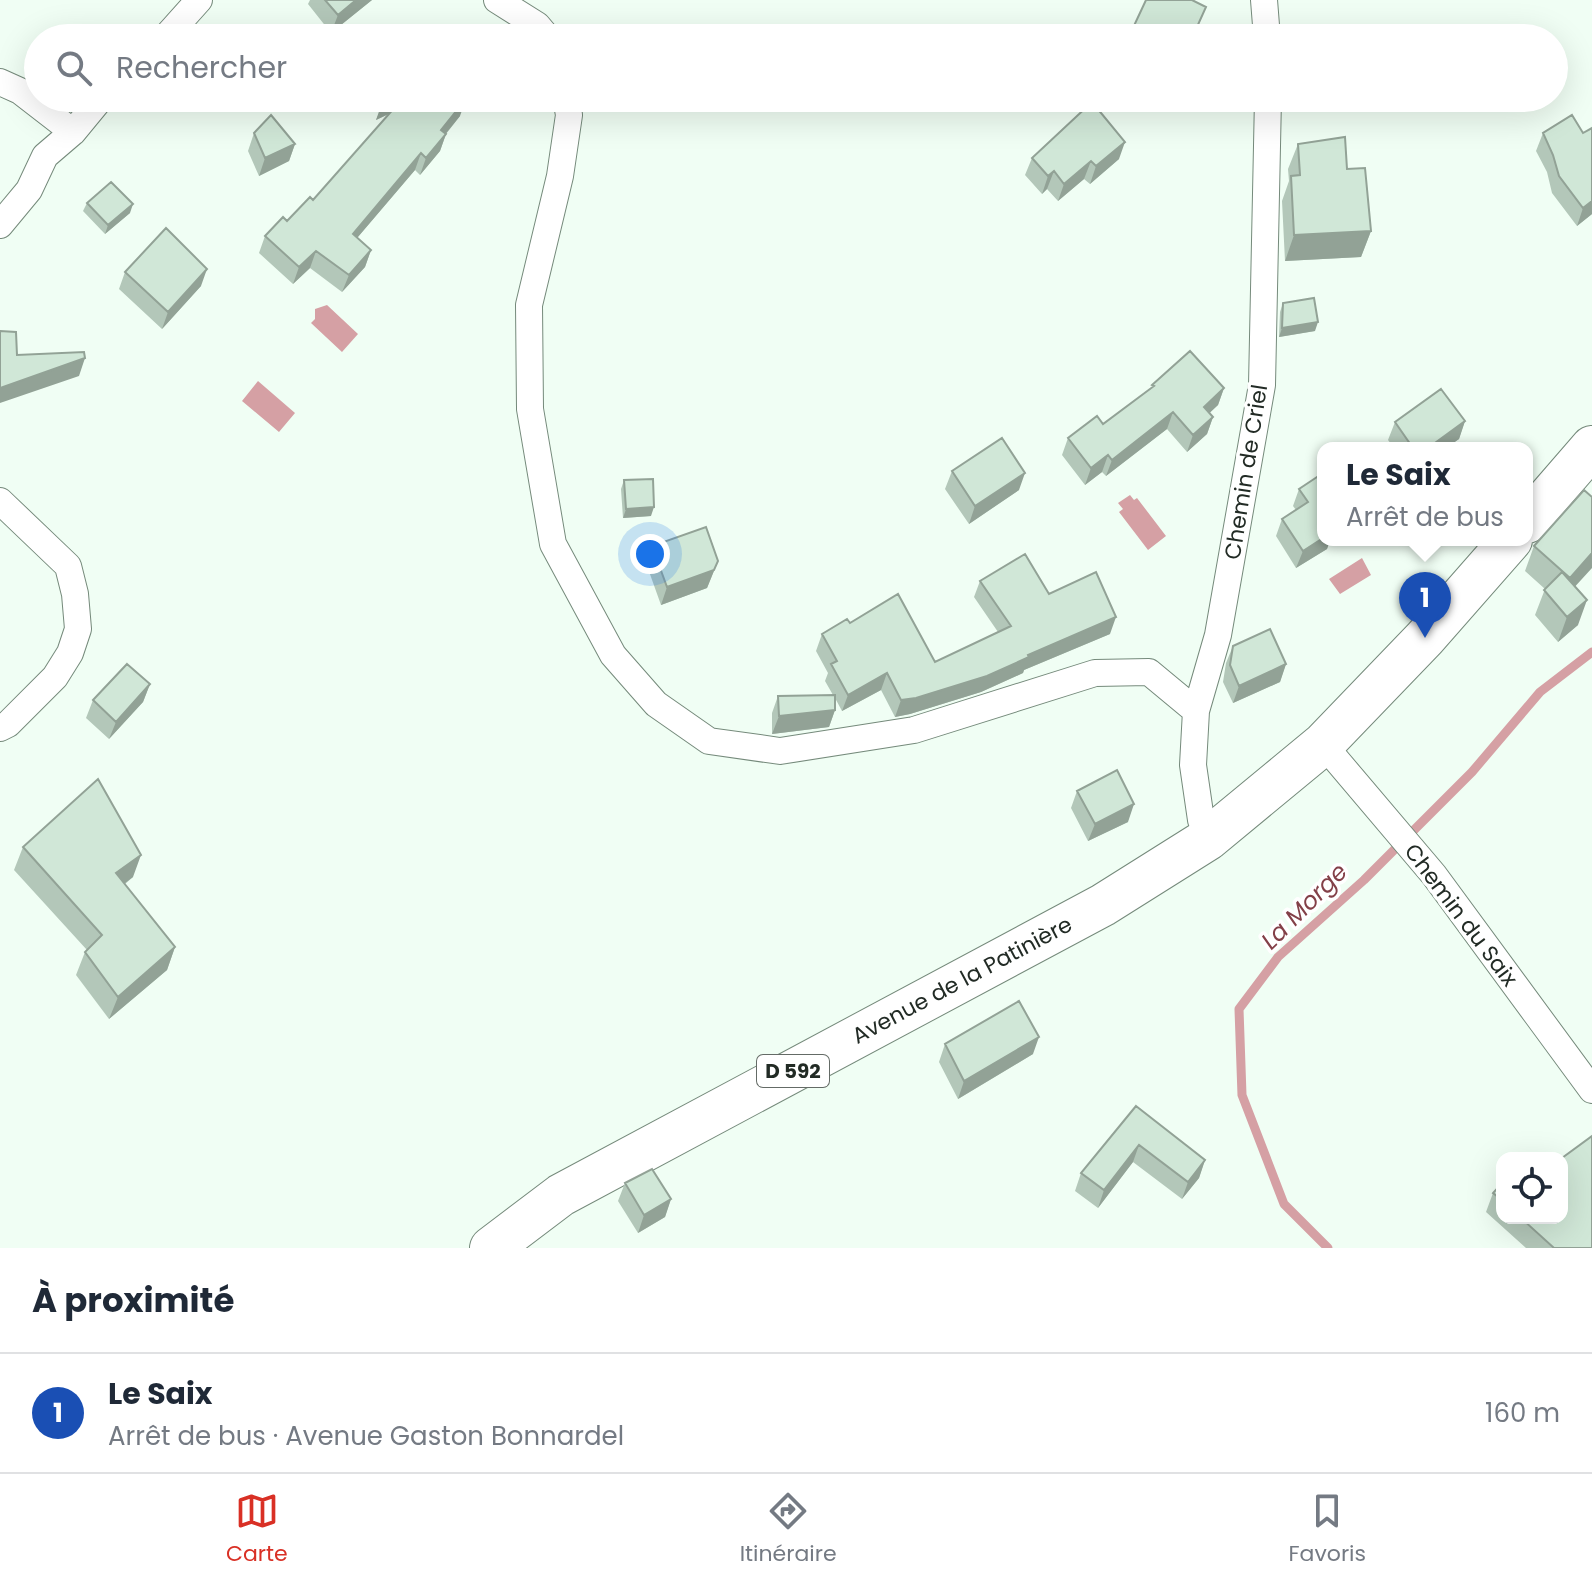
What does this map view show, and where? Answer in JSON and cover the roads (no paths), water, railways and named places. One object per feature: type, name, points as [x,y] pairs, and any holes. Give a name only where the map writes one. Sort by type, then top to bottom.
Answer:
[{"type":"main road","points":[[1533,515],[1592,447]]},
{"type":"main road","name":"D 592","points":[[1208,839],[1323,744],[1425,638],[1506,546]]},
{"type":"main road","name":"Avenue de la Patinière","points":[[491,1248],[561,1195],[1103,905],[1208,839]]},
{"type":"street","points":[[178,24],[199,0]]},
{"type":"street","points":[[497,0],[535,24]]},
{"type":"street","points":[[1264,0],[1266,24]]},
{"type":"street","points":[[0,82],[24,94]]},
{"type":"street","points":[[47,112],[73,132]]},
{"type":"street","points":[[0,225],[29,190],[45,156],[73,132],[89,112]]},
{"type":"street","points":[[568,112],[560,176],[529,305],[530,409],[553,544],[613,655],[656,704],[709,741],[780,751],[914,730],[1095,673],[1149,672],[1196,711]]},
{"type":"street","name":"Chemin de Criel","points":[[1208,839],[1201,820],[1193,765],[1196,711],[1218,635],[1262,385],[1268,112]]},
{"type":"street","points":[[0,501],[68,566],[75,594],[78,629],[70,653],[55,677],[8,724],[0,728]]},
{"type":"street","name":"Chemin du Saix","points":[[1323,744],[1418,856],[1592,1090]]},
{"type":"waterway","name":"La Morge","points":[[1328,1248],[1284,1204],[1242,1095],[1239,1009],[1278,957],[1364,880],[1472,772],[1540,692],[1592,652]]},
{"type":"place","name":"Le Saix","points":[[1425,638]]}]
